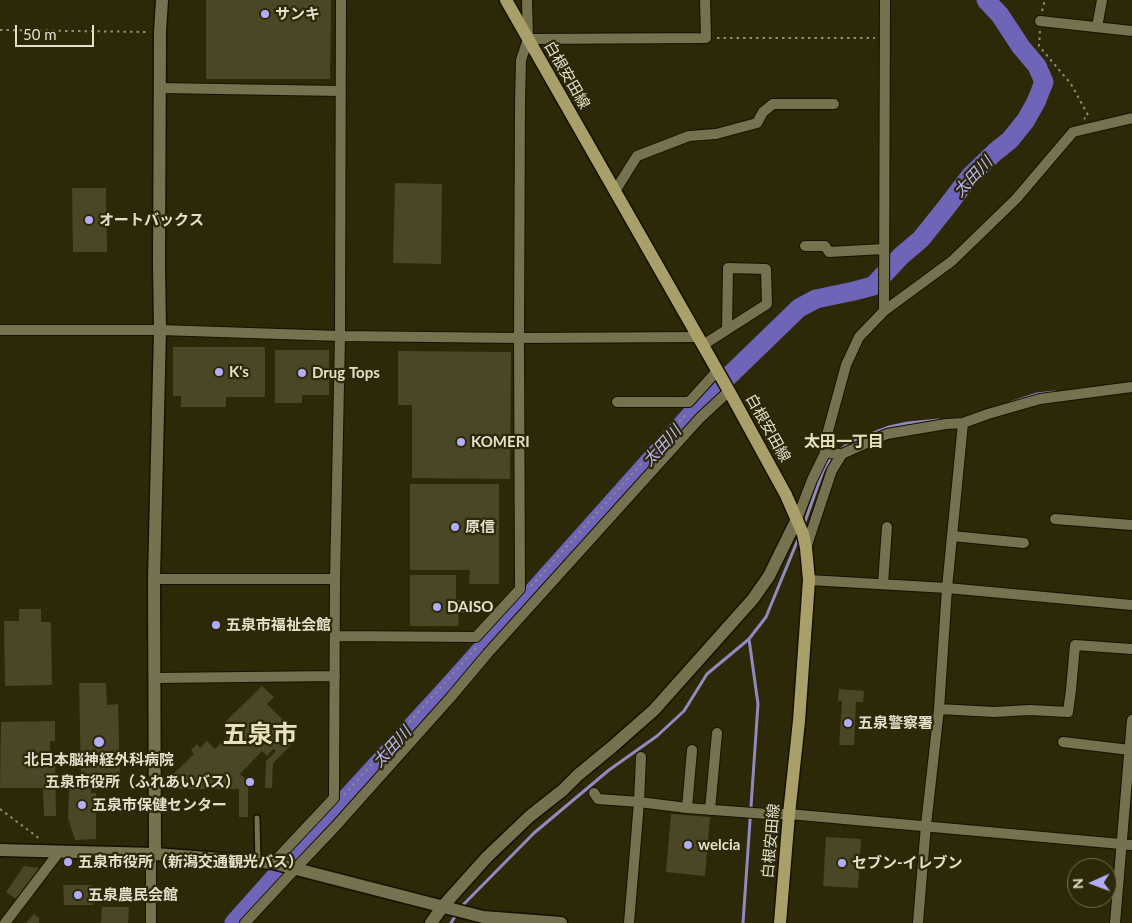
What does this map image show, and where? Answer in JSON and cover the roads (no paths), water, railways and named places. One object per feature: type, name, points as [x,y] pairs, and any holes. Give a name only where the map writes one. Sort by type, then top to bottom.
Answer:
[{"type":"main road","name":"白根安田線","points":[[506,0],[718,371],[786,495],[803,534],[809,580],[799,721],[780,923]]},
{"type":"street","points":[[151,923],[151,858],[155,854],[154,579],[160,330],[160,32],[162,0]]},
{"type":"street","points":[[274,863],[334,798],[335,580],[340,336],[341,0]]},
{"type":"street","points":[[335,636],[476,637],[520,589],[518,338],[520,103],[521,60],[528,39],[527,0]]},
{"type":"street","points":[[528,39],[706,38],[705,0]]},
{"type":"street","points":[[884,311],[885,0]]},
{"type":"street","points":[[1097,27],[1102,0]]},
{"type":"street","points":[[1040,21],[1132,31]]},
{"type":"street","points":[[160,88],[341,90]]},
{"type":"street","points":[[615,191],[637,156],[689,136],[716,134],[757,123],[763,112],[773,104],[834,104]]},
{"type":"street","points":[[431,923],[442,906],[487,857],[530,816],[563,790],[578,774],[654,710],[753,599],[769,576],[797,519],[825,453],[825,442],[846,365],[859,337],[884,311],[952,261],[1016,199],[1073,132],[1132,118]]},
{"type":"street","points":[[805,246],[825,246],[829,252],[884,249]]},
{"type":"street","points":[[0,330],[160,330],[340,336],[700,341],[727,329],[767,304],[766,268],[728,268],[727,329]]},
{"type":"street","points":[[617,402],[689,402],[718,371]]},
{"type":"street","points":[[825,453],[842,454],[887,434],[963,423],[1040,400],[1132,388]]},
{"type":"street","points":[[245,923],[335,827],[488,653],[700,418],[729,391]]},
{"type":"street","points":[[918,923],[926,825],[939,709],[947,588],[963,423]]},
{"type":"street","points":[[806,548],[832,470],[842,454]]},
{"type":"street","points":[[1055,518],[1132,525]]},
{"type":"street","points":[[883,584],[887,527]]},
{"type":"street","points":[[952,536],[1024,543]]},
{"type":"street","points":[[154,579],[335,580]]},
{"type":"street","points":[[809,580],[947,588],[1132,605]]},
{"type":"street","points":[[939,709],[994,712],[1030,710],[1068,712],[1075,645],[1132,649]]},
{"type":"street","points":[[155,678],[335,676]]},
{"type":"street","points":[[1115,923],[1127,844],[1132,720]]},
{"type":"street","points":[[710,810],[718,733]]},
{"type":"street","points":[[1063,742],[1130,750]]},
{"type":"street","points":[[687,808],[692,750]]},
{"type":"street","points":[[629,923],[642,757]]},
{"type":"street","points":[[594,793],[598,799],[687,808],[926,825],[1127,844]]},
{"type":"street","points":[[0,850],[155,854],[274,863],[482,917],[560,923]]},
{"type":"street","points":[[4,923],[58,852]]},
{"type":"lane","points":[[257,818],[258,862]]},
{"type":"waterway","name":"太田川","points":[[234,923],[449,686],[703,401],[799,308],[816,299],[873,286],[901,256],[921,239],[971,175],[1010,140],[1026,120],[1044,82],[1037,66],[1021,47],[1000,15],[986,0]]},
{"type":"waterway","points":[[1010,403],[1037,394],[1055,392]]},
{"type":"waterway","points":[[839,451],[850,442],[889,427],[939,420]]},
{"type":"waterway","points":[[803,527],[823,471],[832,456]]},
{"type":"waterway","points":[[460,908],[534,833],[609,770],[657,736],[684,711],[707,674],[749,639],[766,617],[799,537]]},
{"type":"waterway","points":[[743,923],[758,704],[749,639]]},
{"type":"waterway","points":[[451,923],[457,913]]},
{"type":"place","name":"サンキ","points":[[265,14]]},
{"type":"place","name":"オートバックス","points":[[89,220]]},
{"type":"place","name":"K's","points":[[219,372]]},
{"type":"place","name":"Drug Tops","points":[[302,373]]},
{"type":"place","name":"KOMERI","points":[[461,442]]},
{"type":"place","name":"原信","points":[[455,527]]},
{"type":"place","name":"DAISO","points":[[437,607]]},
{"type":"place","name":"五泉市福祉会館","points":[[216,625]]},
{"type":"place","name":"五泉警察署","points":[[848,723]]},
{"type":"place","name":"北日本脳神経外科病院","points":[[99,742]]},
{"type":"place","name":"五泉市役所（ふれあいバス）","points":[[250,782]]},
{"type":"place","name":"五泉市保健センター","points":[[82,805]]},
{"type":"place","name":"welcia","points":[[688,845]]},
{"type":"place","name":"五泉市役所（新潟交通観光バス）","points":[[68,862]]},
{"type":"place","name":"セブン-イレブン","points":[[842,863]]},
{"type":"place","name":"五泉農民会館","points":[[78,895]]},
{"type":"district","name":"太田一丁目","points":[[844,442]]},
{"type":"district","name":"五泉市","points":[[260,735]]}]
